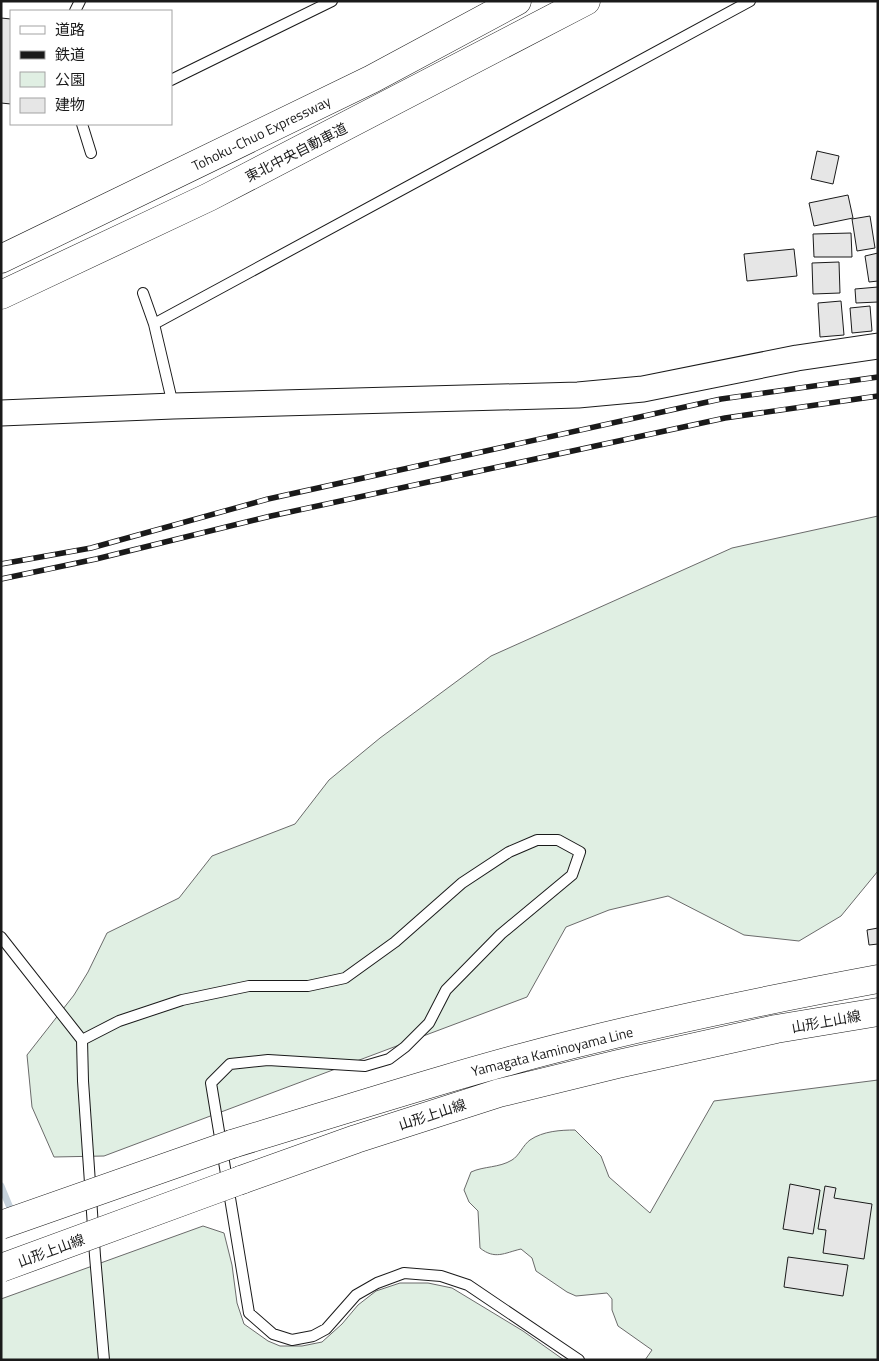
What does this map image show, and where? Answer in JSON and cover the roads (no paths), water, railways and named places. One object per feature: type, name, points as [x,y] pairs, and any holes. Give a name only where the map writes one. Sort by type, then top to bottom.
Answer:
[{"type":"main road","name":"Tohoku-Chuo Expressway","points":[[1,259],[372,80],[517,1]]},
{"type":"main road","name":"東北中央自動車道","points":[[1,294],[209,198],[586,1]]},
{"type":"main road","name":"Yamagata Kaminoyama Line","points":[[1,1225],[232,1144],[457,1075],[574,1044],[782,997],[878,979]]},
{"type":"main road","name":"山形上山線","points":[[1,1268],[356,1139],[499,1093],[766,1031],[878,1012]]},
{"type":"street","points":[[1,413],[173,406],[578,395],[643,389],[797,358],[878,346]]},
{"type":"lane","points":[[172,80],[332,1]]},
{"type":"lane","points":[[154,324],[750,1]]},
{"type":"lane","points":[[82,125],[91,153]]},
{"type":"lane","points":[[143,293],[154,324],[173,406]]},
{"type":"lane","points":[[82,1040],[119,1021],[182,1000],[249,986],[308,986],[345,978],[395,942],[462,883],[509,852],[537,840],[558,840],[580,852],[572,875],[501,934],[446,990],[429,1023],[406,1047],[389,1059],[365,1066],[268,1060],[230,1064],[211,1083],[249,1313],[273,1334],[292,1340],[313,1336],[326,1329],[356,1295],[377,1283],[404,1273],[441,1276],[468,1285],[579,1360]]},
{"type":"lane","points":[[1,937],[82,1040],[95,1256],[104,1360]]},
{"type":"waterway","points":[[1,1186],[13,1215]]},
{"type":"railway","points":[[1,564],[91,548],[268,499],[721,399],[878,377]]},
{"type":"railway","points":[[1,579],[96,559],[271,516],[725,418],[878,396]]}]
